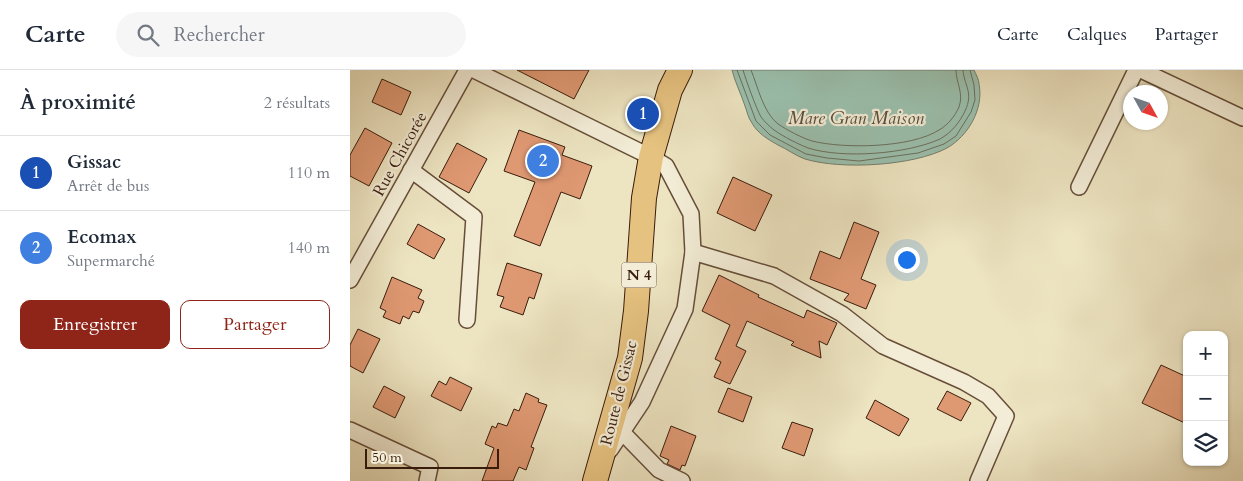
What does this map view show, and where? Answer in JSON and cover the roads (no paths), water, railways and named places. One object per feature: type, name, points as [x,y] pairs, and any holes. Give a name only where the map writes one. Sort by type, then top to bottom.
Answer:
[{"type":"main road","name":"Route de Gissac","points":[[598,473],[630,358],[636,311],[644,198],[651,157],[670,90],[680,70]]},
{"type":"street","name":"Rue Chicorée","points":[[350,280],[467,70]]},
{"type":"street","points":[[474,70],[503,77],[666,166],[691,214],[693,252],[685,309],[642,402],[598,473]]},
{"type":"street","points":[[1079,187],[1136,70]]},
{"type":"street","points":[[1141,70],[1243,118]]},
{"type":"street","points":[[411,170],[474,217],[467,320]]},
{"type":"street","points":[[693,252],[774,276],[842,314],[883,346],[964,382],[988,396],[1006,416],[978,481]]},
{"type":"street","points":[[350,430],[430,467],[427,481]]},
{"type":"street","points":[[622,432],[659,470],[682,481]]},
{"type":"water","name":"Mare Gran Maison","points":[[732,70],[974,70],[979,82],[979,103],[973,121],[962,136],[947,148],[933,154],[916,159],[877,164],[857,165],[820,162],[798,156],[771,141],[757,130],[749,117]]},
{"type":"place","name":"Gissac","points":[[643,114]]},
{"type":"place","name":"Ecomax","points":[[543,161]]}]
